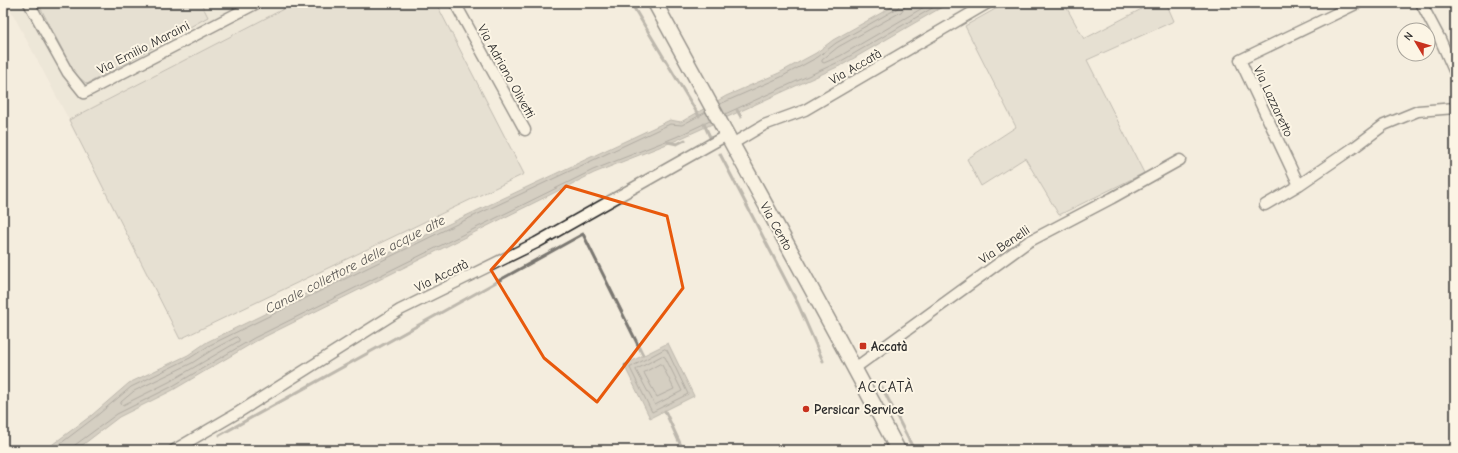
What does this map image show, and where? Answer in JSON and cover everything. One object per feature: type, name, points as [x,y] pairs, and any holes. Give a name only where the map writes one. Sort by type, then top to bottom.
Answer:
[{"type":"main road","name":"Via Cento","points":[[655,3],[855,368],[898,450]]},
{"type":"street","name":"Via Emilio Maraini","points":[[29,3],[68,73],[84,93],[257,3]]},
{"type":"street","name":"Via Adriano Olivetti","points":[[455,3],[524,130]]},
{"type":"street","name":"Via Accatà","points":[[174,450],[239,412],[400,310],[536,243],[727,135],[764,125],[805,110],[988,3]]},
{"type":"street","name":"Via Lazzaretto","points":[[1299,185],[1240,60],[1358,3]]},
{"type":"street","points":[[1421,3],[1440,39],[1455,73]]},
{"type":"street","points":[[1265,205],[1299,185],[1384,125],[1418,111],[1455,108]]},
{"type":"street","name":"Via Benelli","points":[[855,368],[1028,242],[1180,160]]},
{"type":"highlighted area","points":[[566,186],[667,216],[683,288],[597,402],[544,358],[491,270]]},
{"type":"shaded area","points":[[7,3],[295,3],[69,120]]},
{"type":"shaded area","points":[[38,3],[201,3],[208,17],[87,84],[75,74]]},
{"type":"shaded area","points":[[295,3],[436,3],[524,174],[180,339],[69,120]]},
{"type":"shaded area","points":[[1006,3],[1064,3],[1084,39],[1153,3],[1170,3],[1167,5],[1174,21],[1087,60],[1144,173],[1059,215],[1025,158],[981,186],[967,159],[1016,127],[965,26]]},
{"type":"water","points":[[899,3],[949,3],[844,64],[677,140],[594,173],[256,341],[173,390],[119,417],[76,450],[45,450],[92,415],[129,383],[188,355],[207,342],[457,220],[670,120],[681,122],[726,96],[779,73],[816,53],[833,40]]},
{"type":"water","points":[[668,343],[694,396],[650,418],[624,365]]},
{"type":"waterway","points":[[631,3],[699,116]]},
{"type":"waterway","points":[[737,110],[741,117]]},
{"type":"waterway","points":[[704,124],[710,137]]},
{"type":"waterway","points":[[668,142],[677,144],[685,140]]},
{"type":"waterway","points":[[720,154],[798,304],[823,361]]},
{"type":"waterway","points":[[220,435],[583,234],[643,355]]},
{"type":"waterway","points":[[882,387],[914,450]]},
{"type":"waterway","points":[[665,411],[683,450]]},
{"type":"place","name":"Accatà","points":[[863,346]]},
{"type":"place","name":"Persicar Service","points":[[806,409]]},
{"type":"district","name":"ACCATÀ","points":[[886,387]]},
{"type":"water label","name":"Canale collettore delle acque alte","points":[[355,264]]}]
